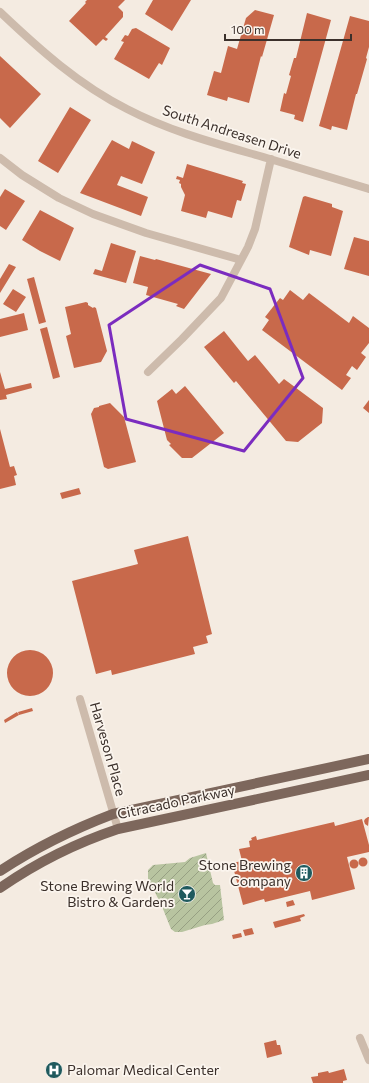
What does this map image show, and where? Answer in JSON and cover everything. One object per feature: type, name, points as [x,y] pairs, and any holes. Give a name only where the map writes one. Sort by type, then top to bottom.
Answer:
[{"type":"main road","name":"Citracado Parkway","points":[[0,871],[47,842],[113,814],[369,759]]},
{"type":"main road","name":"Citracado Parkway","points":[[0,888],[48,859],[96,836],[118,829],[369,775]]},
{"type":"street","name":"South Andreasen Drive","points":[[0,12],[30,40],[65,69],[97,92],[128,110],[164,126],[208,142],[271,159],[369,189]]},
{"type":"street","points":[[0,158],[22,175],[59,198],[87,211],[146,233],[241,260]]},
{"type":"street","points":[[148,372],[221,298],[248,247],[255,229],[271,159]]},
{"type":"street","name":"Harveson Place","points":[[80,699],[118,829]]},
{"type":"street","points":[[360,1038],[369,1060]]},
{"type":"highlighted area","points":[[200,265],[270,289],[303,378],[244,451],[126,419],[109,325]]},
{"type":"green space","points":[[206,853],[213,883],[215,885],[220,885],[224,920],[182,932],[175,932],[171,929],[161,904],[148,879],[148,870],[153,865],[185,862],[190,858]]},
{"type":"building","points":[[87,0],[125,0],[118,7],[123,12],[123,17],[105,37],[108,39],[106,41],[103,39],[96,46],[69,21]]},
{"type":"building","points":[[153,0],[191,0],[172,31],[145,14]]},
{"type":"building","points":[[255,10],[274,15],[262,57],[261,56],[249,103],[228,97],[227,101],[207,95],[214,71],[221,73],[228,46],[237,49],[246,18]]},
{"type":"building","points":[[307,13],[331,20],[303,122],[294,119],[295,115],[280,111],[284,93],[286,94],[291,76],[289,75],[294,58],[296,58]]},
{"type":"building","points":[[350,16],[369,21],[369,47],[367,59],[347,130],[332,126],[331,130],[319,126]]},
{"type":"building","points":[[136,28],[170,48],[162,65],[159,63],[149,79],[114,59],[124,42],[121,41],[125,35],[128,36],[132,29]]},
{"type":"building","points":[[0,56],[41,94],[10,128],[0,118]]},
{"type":"building","points":[[70,107],[91,120],[58,173],[38,161]]},
{"type":"building","points":[[112,140],[129,149],[132,141],[155,152],[142,184],[121,176],[117,185],[148,197],[141,216],[80,193]]},
{"type":"building","points":[[187,164],[243,181],[242,183],[246,184],[241,201],[237,200],[232,218],[208,211],[206,218],[181,211],[185,195],[181,184],[179,183],[180,180],[176,179],[177,176],[183,178]]},
{"type":"building","points":[[5,189],[25,201],[6,230],[0,226],[0,197]]},
{"type":"building","points":[[305,196],[332,204],[332,207],[343,211],[331,256],[310,250],[309,255],[289,247],[303,197]]},
{"type":"building","points":[[40,210],[74,228],[60,261],[22,240]]},
{"type":"building","points":[[354,237],[369,241],[369,276],[344,269]]},
{"type":"building","points":[[111,243],[136,251],[126,283],[93,274],[95,269],[102,271]]},
{"type":"building","points":[[140,256],[211,274],[184,309],[176,306],[178,304],[146,295],[148,287],[133,283]]},
{"type":"building","points":[[9,264],[16,267],[0,293],[0,279]]},
{"type":"building","points":[[34,277],[46,322],[39,324],[27,279]]},
{"type":"building","points":[[13,289],[26,297],[16,312],[3,304]]},
{"type":"building","points":[[290,290],[303,300],[309,293],[349,323],[353,316],[369,328],[369,343],[361,353],[366,357],[357,370],[352,366],[346,375],[351,378],[342,390],[262,330],[269,320],[265,317],[280,298],[283,300]]},
{"type":"building","points":[[86,302],[93,308],[96,308],[107,351],[101,362],[74,368],[66,336],[71,334],[65,307]]},
{"type":"building","points":[[24,313],[28,330],[0,337],[0,319]]},
{"type":"building","points":[[47,327],[60,377],[53,379],[40,329]]},
{"type":"building","points":[[224,331],[248,361],[255,355],[279,384],[284,379],[323,408],[322,423],[298,442],[286,441],[236,381],[234,383],[204,347]]},
{"type":"building","points":[[0,372],[5,389],[31,383],[32,388],[6,395],[7,399],[0,400]]},
{"type":"building","points":[[185,386],[224,433],[192,458],[182,458],[169,445],[171,444],[167,440],[157,401],[172,389],[176,394]]},
{"type":"building","points":[[369,400],[369,413],[363,408]]},
{"type":"building","points":[[110,403],[124,417],[136,462],[108,469],[104,467],[91,414],[94,408]]},
{"type":"building","points":[[0,429],[10,467],[14,466],[17,475],[14,476],[16,485],[0,489]]},
{"type":"building","points":[[79,488],[81,494],[62,499],[60,493]]},
{"type":"building","points":[[188,536],[212,634],[206,636],[208,643],[193,647],[195,654],[112,675],[111,670],[96,674],[72,581],[138,564],[134,550]]},
{"type":"building","points":[[35,650],[47,656],[52,664],[52,682],[47,690],[39,695],[25,696],[13,690],[8,682],[7,668],[13,656],[21,651]]},
{"type":"building","points":[[32,708],[33,711],[19,715],[18,712]]},
{"type":"building","points":[[17,712],[19,715],[5,723],[4,720]]},
{"type":"building","points":[[369,817],[368,826],[364,821]]},
{"type":"building","name":"Stone Brewing Company","points":[[362,819],[369,845],[369,852],[347,857],[355,889],[312,900],[310,891],[265,902],[264,899],[243,905],[232,863],[242,861],[239,849],[250,847],[249,841],[252,840],[251,838],[256,836],[257,840],[334,822],[335,826]]},
{"type":"building","points":[[361,858],[365,858],[367,862],[365,866],[361,866],[359,864],[359,860]]},
{"type":"building","points":[[352,860],[356,860],[358,864],[356,868],[352,868],[350,866],[350,862]]},
{"type":"building","points":[[293,900],[295,905],[287,907],[286,902]]},
{"type":"building","points":[[304,914],[305,916],[300,918],[301,921],[275,928],[273,922]]},
{"type":"building","points":[[252,928],[254,934],[245,936],[243,930]]},
{"type":"building","points":[[241,933],[242,937],[233,939],[232,935]]},
{"type":"building","points":[[276,1040],[277,1045],[280,1045],[282,1054],[267,1058],[264,1043]]},
{"type":"building","points":[[344,1069],[347,1080],[343,1081],[343,1083],[313,1083],[311,1077],[318,1076],[318,1073],[328,1071],[329,1073]]},
{"type":"place","name":"Stone Brewing Company","points":[[304,873]]},
{"type":"place","name":"Stone Brewing World Bistro & Gardens","points":[[187,894]]},
{"type":"place","name":"Palomar Medical Center","points":[[54,1070]]}]
